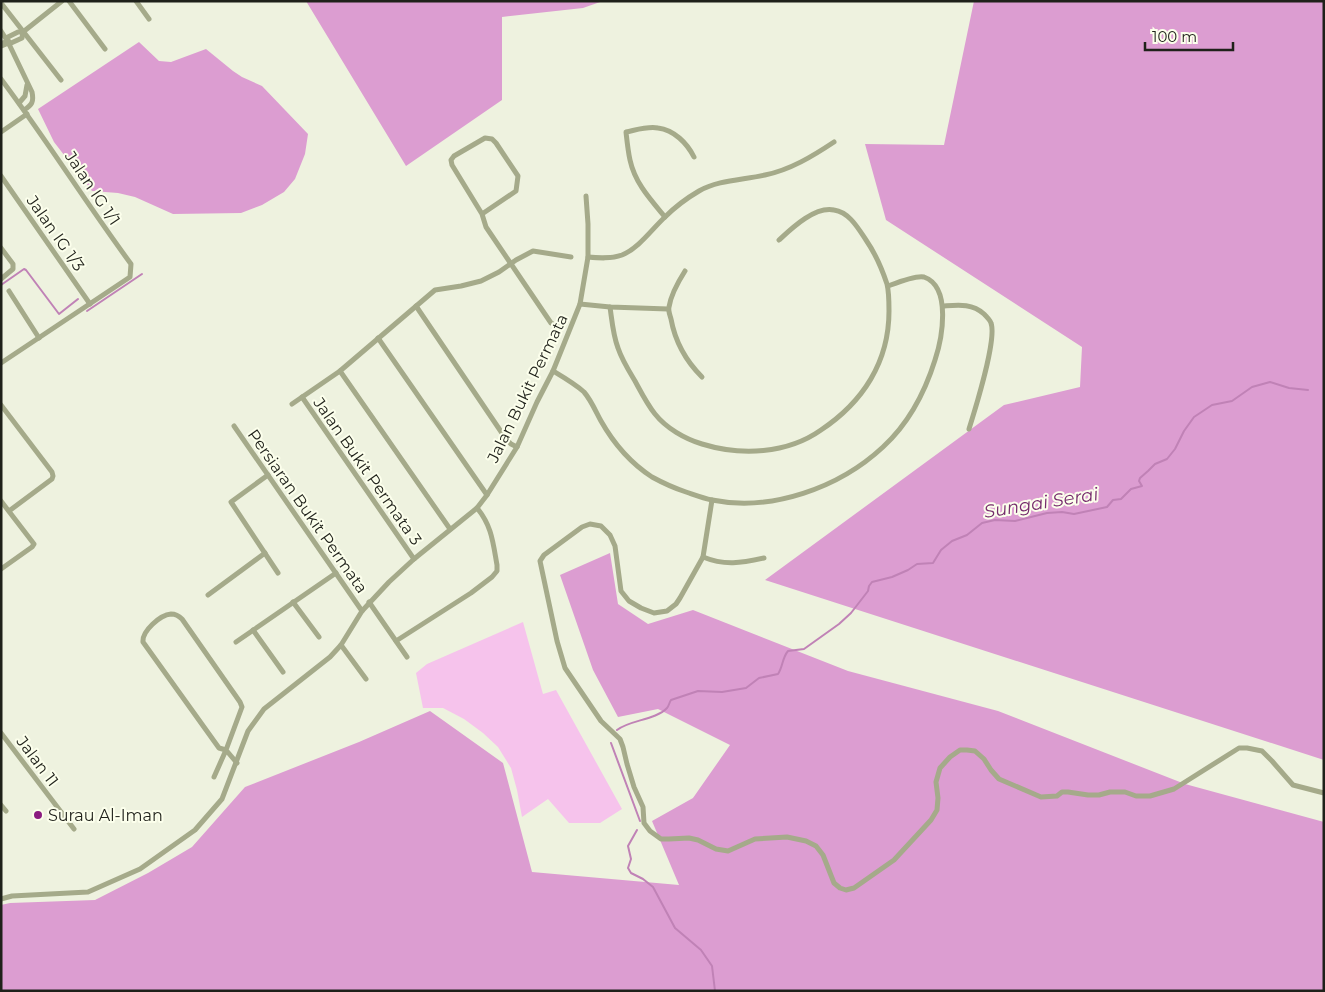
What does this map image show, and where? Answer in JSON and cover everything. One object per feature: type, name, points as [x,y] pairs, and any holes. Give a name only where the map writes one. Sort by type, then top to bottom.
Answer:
[{"type":"street","points":[[6,42],[18,32],[23,32],[62,1]]},
{"type":"street","points":[[69,1],[105,49]]},
{"type":"street","points":[[136,1],[149,19]]},
{"type":"street","points":[[1,3],[61,80]]},
{"type":"street","points":[[1,31],[27,82],[33,99],[26,112],[1,132]]},
{"type":"street","name":"Jalan IG 1/1","points":[[1,78],[48,142],[96,216],[131,264],[130,277],[90,304]]},
{"type":"street","points":[[19,103],[25,96],[27,82]]},
{"type":"street","points":[[665,217],[637,181],[630,160],[626,132],[658,128],[670,132],[685,142],[694,156]]},
{"type":"street","points":[[482,214],[516,191],[518,176],[492,138],[485,138],[454,156],[452,165],[482,214],[486,227],[551,322],[557,326]]},
{"type":"street","points":[[588,257],[607,258],[622,255],[633,248],[665,217],[702,190],[720,183],[768,175],[783,170],[817,154],[834,142]]},
{"type":"street","name":"Jalan IG 1/3","points":[[1,176],[90,304]]},
{"type":"street","name":"Jalan Bukit Permata","points":[[1,899],[12,896],[88,892],[140,869],[195,830],[222,798],[248,731],[264,709],[330,657],[341,645],[369,602],[414,559],[477,508],[517,447],[553,371],[580,304],[588,257],[586,196]]},
{"type":"street","points":[[610,307],[614,335],[622,359],[656,416],[679,434],[688,439],[719,449],[746,452],[776,449],[803,440],[813,436],[842,416],[871,379],[882,353],[889,322],[888,286],[869,245],[846,214],[833,209],[813,214],[779,240]]},
{"type":"street","points":[[1,248],[13,264],[14,269],[1,279]]},
{"type":"street","points":[[292,404],[340,371],[436,290],[481,282],[533,251],[571,257]]},
{"type":"street","points":[[685,271],[676,285],[668,308],[680,348],[692,368],[702,377]]},
{"type":"street","points":[[553,371],[584,393],[614,442],[634,464],[669,486],[712,500],[732,502],[755,502],[798,495],[819,488],[856,469],[872,456],[896,433],[917,404],[928,379],[940,339],[943,306],[941,296],[932,282],[924,277],[888,286]]},
{"type":"street","points":[[9,291],[39,338]]},
{"type":"street","points":[[1,363],[90,304]]},
{"type":"street","points":[[580,304],[610,307],[668,308]]},
{"type":"street","points":[[416,306],[506,439],[517,447]]},
{"type":"street","points":[[943,306],[970,306],[980,310],[991,323],[990,355],[969,429]]},
{"type":"street","points":[[378,338],[487,495]]},
{"type":"street","points":[[340,371],[450,529]]},
{"type":"street","name":"Jalan Bukit Permata 3","points":[[302,397],[414,559]]},
{"type":"street","points":[[1,405],[54,476],[9,511]]},
{"type":"street","name":"Persiaran Bukit Permata","points":[[234,426],[362,611]]},
{"type":"street","points":[[268,475],[231,502],[278,573]]},
{"type":"street","points":[[712,500],[703,557],[676,604],[667,611],[654,613],[628,601],[621,591],[615,546],[610,535],[600,526],[590,524],[582,527],[544,555],[540,561],[557,641],[565,668],[601,721],[620,739],[626,764],[643,807],[644,823],[650,831],[661,839],[689,838],[698,840],[716,849],[728,851],[755,839],[787,838],[806,841],[816,846],[824,855],[834,883],[846,890],[854,888],[894,860],[932,820],[937,810],[936,782],[940,768],[960,750],[975,751],[984,759],[999,779],[1041,797],[1057,796],[1062,792],[1088,796],[1110,792],[1150,796],[1174,789],[1239,748],[1262,751],[1293,785],[1324,793]]},
{"type":"street","points":[[1,501],[34,544],[1,569]]},
{"type":"street","points":[[396,641],[471,593],[497,571],[490,527],[477,508]]},
{"type":"street","points":[[208,595],[265,553]]},
{"type":"street","points":[[703,557],[717,563],[744,562],[764,558]]},
{"type":"street","points":[[236,642],[336,573]]},
{"type":"street","points":[[293,602],[318,637]]},
{"type":"street","points":[[369,602],[407,658]]},
{"type":"street","points":[[214,778],[226,750],[242,706],[182,619],[174,614],[169,614],[156,621],[146,631],[143,642],[219,748],[226,750],[236,763]]},
{"type":"street","points":[[253,630],[283,672]]},
{"type":"street","points":[[341,645],[366,679]]},
{"type":"street","name":"Jalan 11","points":[[1,733],[74,828]]},
{"type":"street","points":[[1,805],[6,811]]},
{"type":"shaded area","points":[[306,1],[603,1],[583,8],[502,17],[502,100],[406,166]]},
{"type":"shaded area","points":[[974,1],[1324,1],[1324,760],[765,580],[1004,405],[1080,387],[1082,347],[886,220],[865,144],[944,145]]},
{"type":"shaded area","points":[[139,42],[159,61],[171,62],[206,49],[242,77],[262,86],[308,134],[305,154],[295,179],[284,192],[262,205],[241,213],[173,214],[135,197],[118,193],[92,191],[54,142],[38,109]]},
{"type":"shaded area","points":[[610,553],[618,604],[648,624],[693,610],[848,671],[998,711],[1185,784],[1324,822],[1324,991],[1,991],[1,905],[10,903],[95,900],[148,873],[192,847],[245,787],[359,742],[430,711],[503,763],[532,872],[679,885],[652,821],[693,798],[730,745],[658,709],[618,717],[593,670],[560,575]]},
{"type":"shaded area","points":[[523,622],[543,694],[556,690],[622,809],[600,823],[569,823],[548,799],[522,817],[511,768],[498,747],[464,719],[443,708],[423,708],[416,673],[427,664]]},
{"type":"waterway","points":[[1,285],[24,269],[59,314],[78,299]]},
{"type":"waterway","points":[[87,311],[142,274]]},
{"type":"waterway","name":"Sungai Serai","points":[[617,730],[662,712],[668,707],[671,700],[698,691],[722,692],[746,688],[759,678],[778,674],[788,651],[804,649],[839,624],[851,613],[868,591],[872,582],[892,577],[917,564],[933,563],[941,550],[952,541],[967,535],[982,523],[995,520],[1015,521],[1047,513],[1062,512],[1074,514],[1107,507],[1113,500],[1121,499],[1131,489],[1142,486],[1139,481],[1140,478],[1155,464],[1167,459],[1194,417],[1212,405],[1232,401],[1252,387],[1270,382],[1289,388],[1308,390]]},
{"type":"waterway","name":"Sungai Serai","points":[[611,743],[640,821]]},
{"type":"waterway","name":"Sungai Serai","points":[[637,830],[628,846],[631,859],[628,868],[631,873],[653,887],[675,928],[701,950],[712,966],[715,991]]},
{"type":"place","name":"Surau Al-Iman","points":[[38,815]]}]
